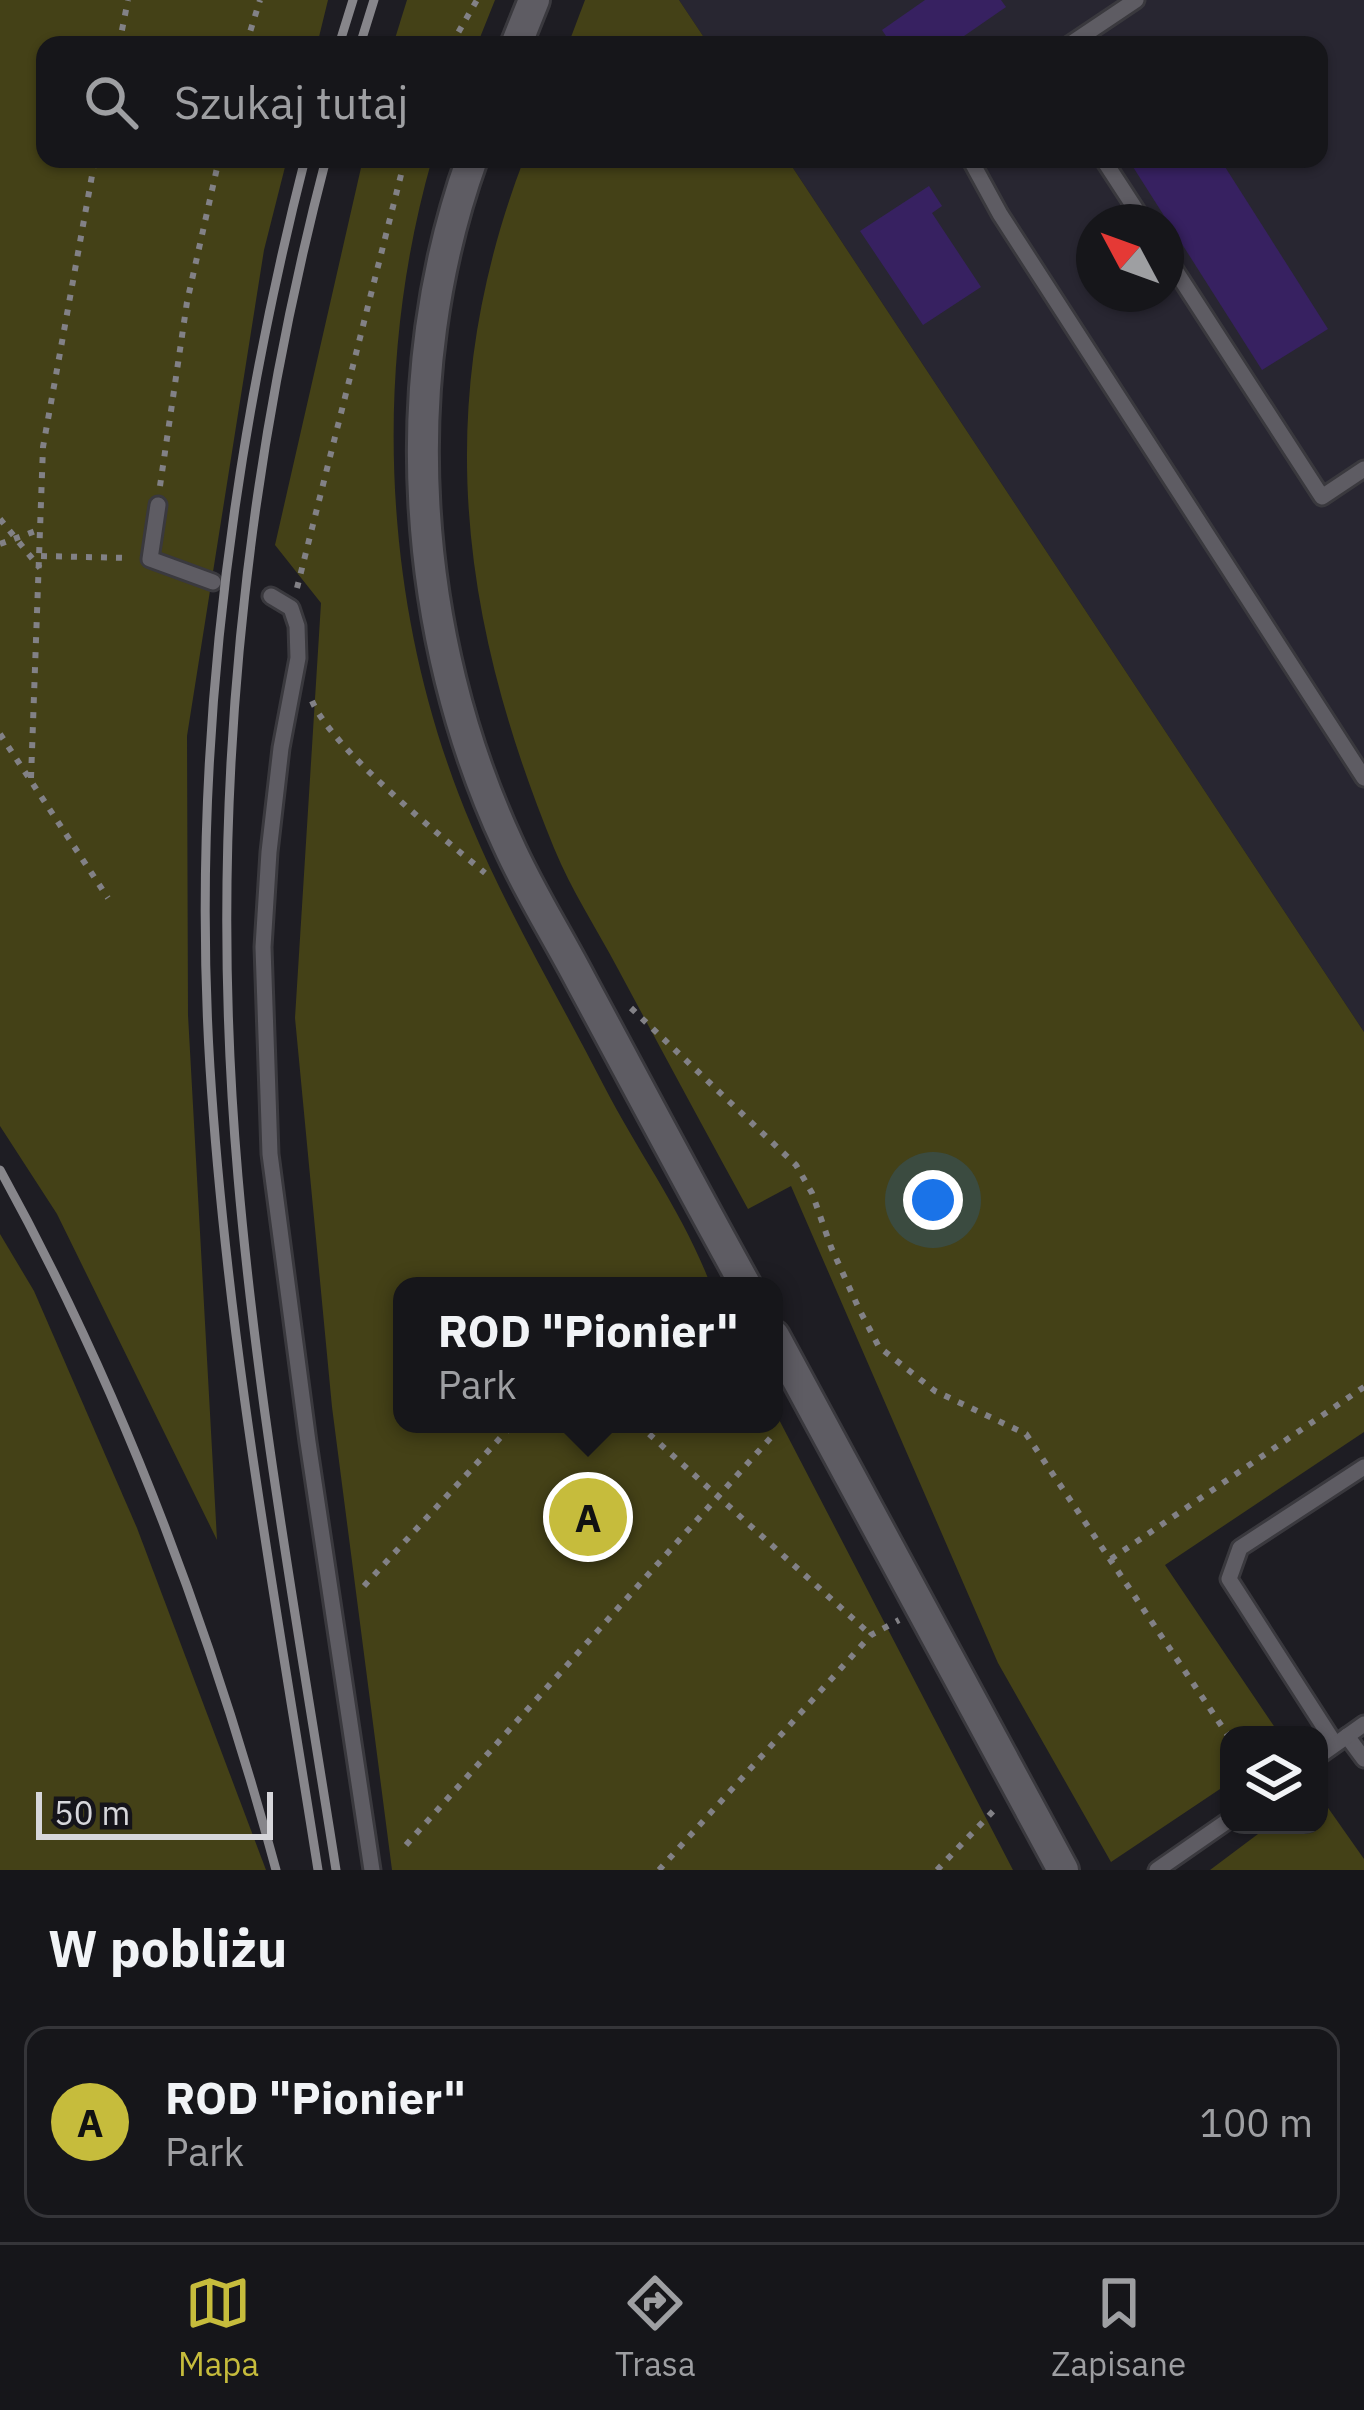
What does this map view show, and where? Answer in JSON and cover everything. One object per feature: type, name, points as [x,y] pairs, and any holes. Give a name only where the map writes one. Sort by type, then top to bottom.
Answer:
[{"type":"street","points":[[520,36],[534,0]]},
{"type":"street","points":[[469,168],[433,307],[426,419],[425,520],[438,628],[453,692],[508,844],[741,1277]]},
{"type":"street","points":[[783,1353],[1063,1870]]},
{"type":"lane","points":[[1082,36],[1136,0]]},
{"type":"lane","points":[[975,168],[1364,778]]},
{"type":"lane","points":[[1109,168],[1132,204]]},
{"type":"lane","points":[[1184,284],[1322,497],[1364,470]]},
{"type":"lane","points":[[158,505],[151,559],[213,581]]},
{"type":"lane","points":[[272,596],[291,608],[298,658],[280,748],[268,852],[263,947],[270,1154],[372,1870]]},
{"type":"lane","points":[[1364,1467],[1240,1548],[1228,1579],[1341,1740],[1364,1759]]},
{"type":"lane","points":[[1328,1749],[1364,1724]]},
{"type":"lane","points":[[1157,1870],[1220,1826]]},
{"type":"path","points":[[120,36],[128,0]]},
{"type":"path","points":[[249,36],[260,0]]},
{"type":"path","points":[[456,36],[477,0]]},
{"type":"path","points":[[31,778],[43,447],[93,168]]},
{"type":"path","points":[[158,505],[187,302],[217,168]]},
{"type":"path","points":[[291,608],[403,168]]},
{"type":"path","points":[[0,519],[41,569]]},
{"type":"path","points":[[0,544],[42,529]]},
{"type":"path","points":[[41,556],[151,559]]},
{"type":"path","points":[[298,658],[318,715],[368,768],[500,884]]},
{"type":"path","points":[[0,734],[108,898]]},
{"type":"path","points":[[619,995],[796,1165],[880,1346],[935,1391],[1027,1434],[1222,1726]]},
{"type":"path","points":[[1111,1559],[1364,1387]]},
{"type":"path","points":[[364,1586],[505,1433]]},
{"type":"path","points":[[648,1433],[872,1635],[658,1870]]},
{"type":"path","points":[[406,1845],[774,1434]]},
{"type":"path","points":[[938,1870],[998,1806],[1022,1793]]},
{"type":"shaded area","points":[[0,0],[328,0],[319,36],[36,36],[36,168],[285,168],[264,250],[187,736],[188,1015],[217,1540],[57,1214],[0,1126]]},
{"type":"shaded area","points":[[407,0],[495,0],[481,36],[396,36]]},
{"type":"shaded area","points":[[585,0],[679,0],[703,36],[571,36]]},
{"type":"shaded area","points":[[679,0],[1364,0],[1364,1032],[793,168],[1328,168],[1328,36],[703,36]]},
{"type":"shaded area","points":[[361,168],[430,168],[412,241],[394,411],[395,496],[419,665],[442,747],[502,892],[707,1277],[393,1277],[393,1433],[783,1433],[783,1427],[1013,1870],[392,1870],[332,1407],[295,1018],[321,603],[275,545]]},
{"type":"shaded area","points":[[521,168],[793,168],[1364,1032],[1364,1432],[1165,1565],[1274,1726],[1220,1726],[1220,1789],[1111,1862],[998,1663],[791,1186],[748,1209],[554,848],[521,761],[478,590],[468,506],[468,421],[476,335],[495,248]]},
{"type":"shaded area","points":[[0,1234],[34,1291],[137,1528],[266,1870],[0,1870]]},
{"type":"shaded area","points":[[1328,1808],[1364,1859],[1364,1870],[1210,1870],[1258,1834],[1328,1834]]},
{"type":"building","points":[[925,0],[1001,0],[1006,7],[964,36],[886,36],[882,30]]},
{"type":"building","points":[[1134,168],[1226,168],[1328,329],[1262,370],[1184,247],[1184,204],[1157,204]]},
{"type":"building","points":[[929,186],[942,206],[932,213],[981,287],[923,325],[860,231]]},
{"type":"railway","points":[[342,36],[353,0]]},
{"type":"railway","points":[[363,36],[374,0]]},
{"type":"railway","points":[[303,168],[255,384],[222,610],[206,838],[206,953],[210,1068],[228,1269],[318,1870]]},
{"type":"railway","points":[[324,168],[271,410],[252,537],[238,664],[227,920],[230,1048],[246,1264],[336,1870]]},
{"type":"railway","points":[[0,1170],[85,1338],[159,1511],[222,1689],[276,1870]]},
{"type":"place","name":"ROD \"Pionier\"","points":[[588,1517]]}]
